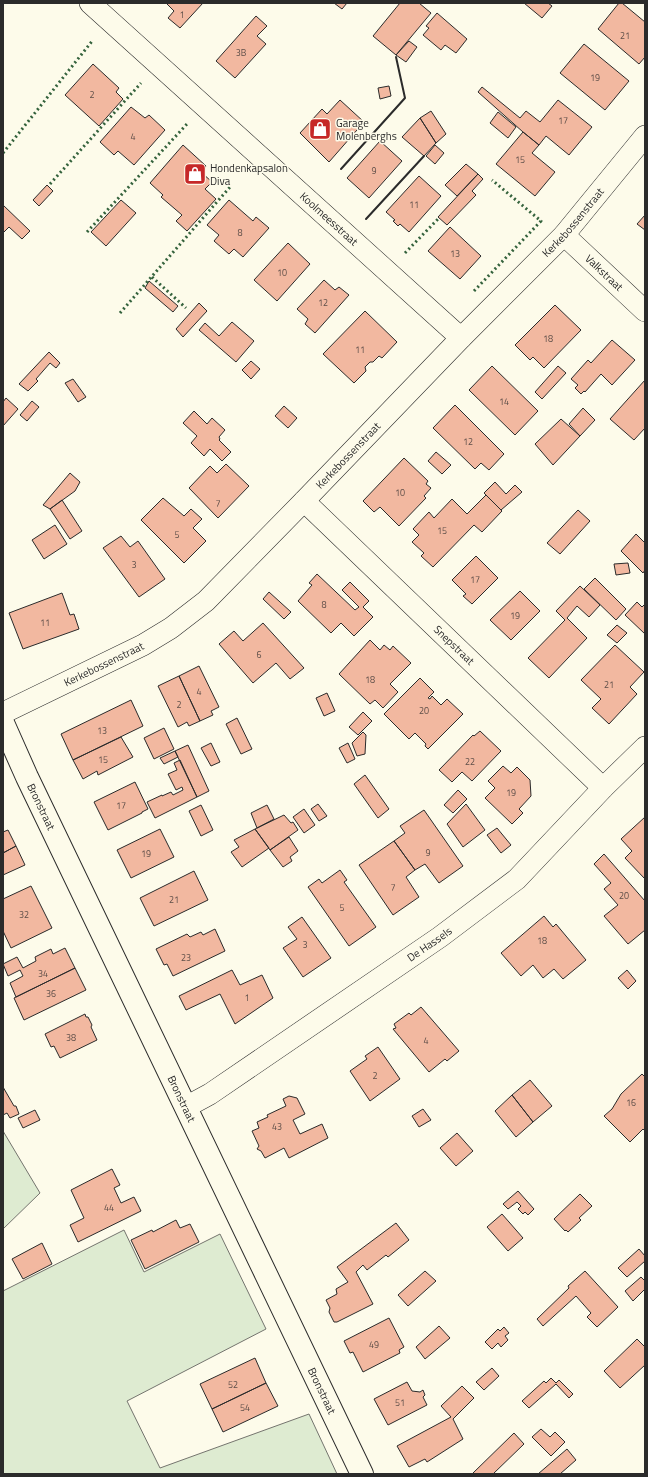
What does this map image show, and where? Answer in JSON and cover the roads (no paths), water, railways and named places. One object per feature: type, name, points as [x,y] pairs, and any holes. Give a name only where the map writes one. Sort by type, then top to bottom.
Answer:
[{"type":"street","name":"Koolmeesstraat","points":[[90,3],[461,338]]},
{"type":"street","name":"Kerkebossenstraat","points":[[3,713],[143,645],[172,628],[206,601],[461,338],[564,235],[645,136]]},
{"type":"street","name":"Valkstraat","points":[[564,235],[645,311]]},
{"type":"street","name":"Snepstraat","points":[[304,501],[603,788]]},
{"type":"street","name":"Bronstraat","points":[[3,723],[30,784],[362,1474]]},
{"type":"street","name":"De Hassels","points":[[186,1107],[210,1094],[433,941],[517,879],[603,788],[645,747]]},
{"type":"place","name":"Garage Molenberghs","points":[[320,129]]},
{"type":"place","name":"Hondenkapsalon Diva","points":[[195,174]]}]
